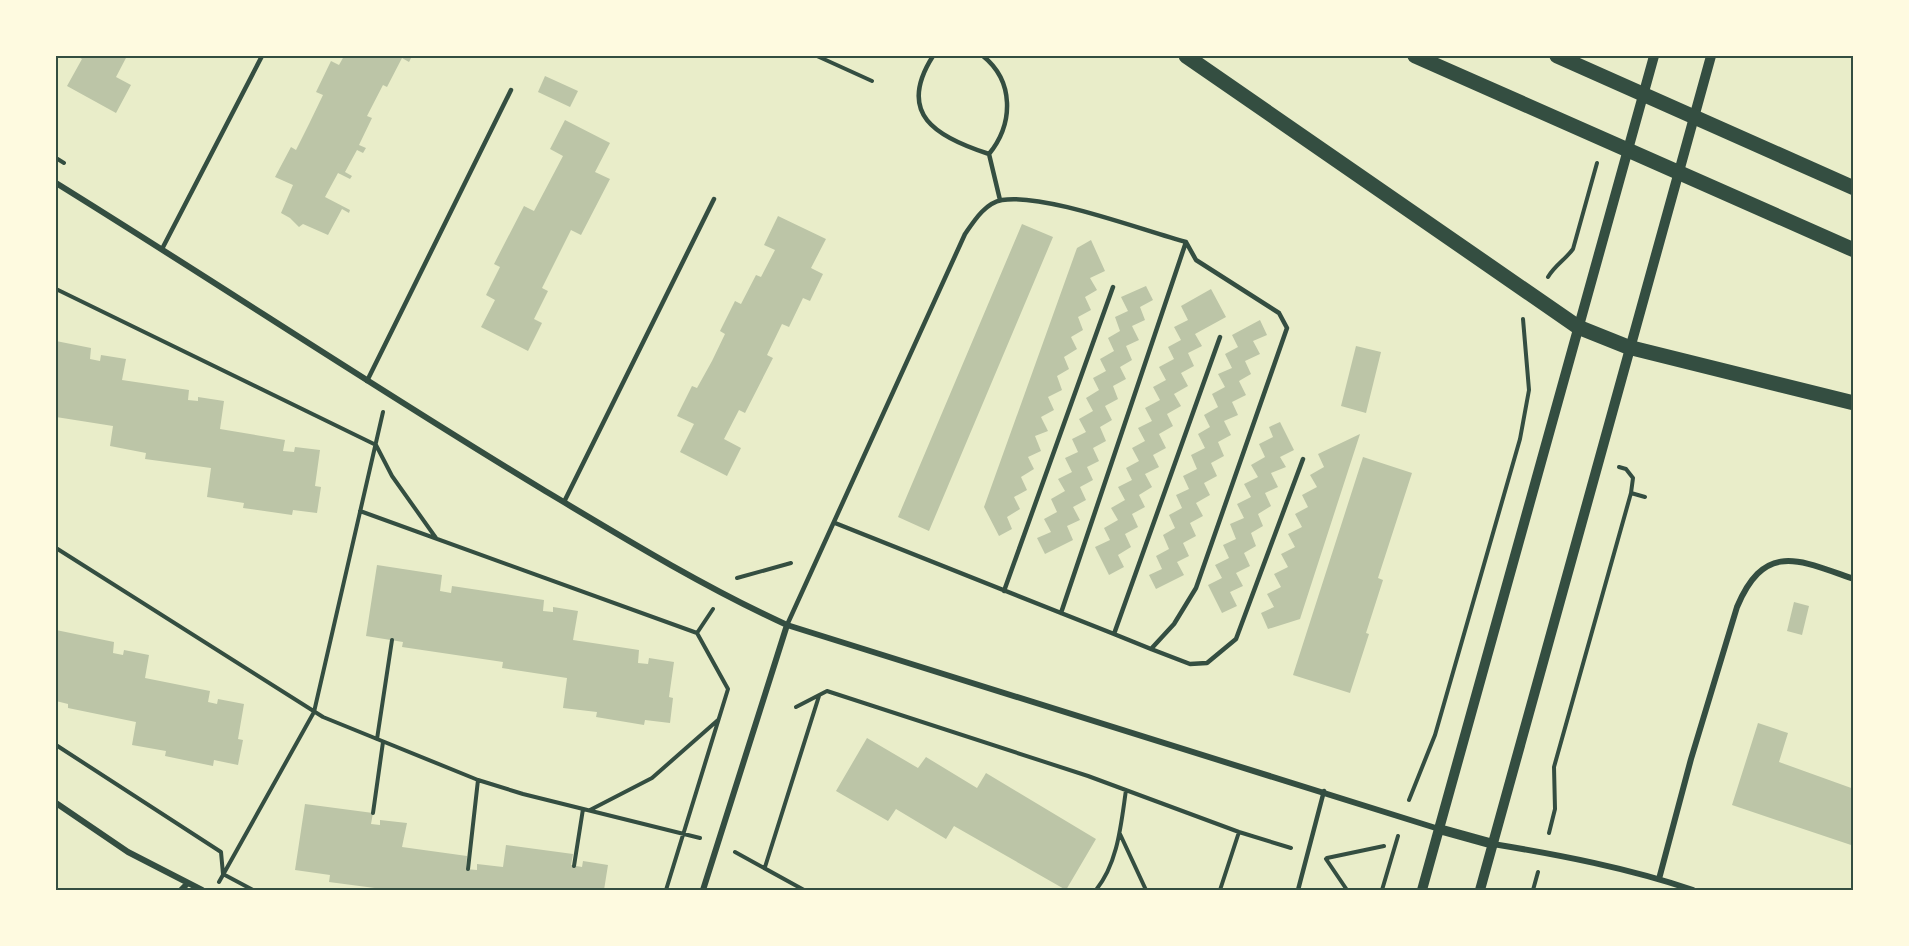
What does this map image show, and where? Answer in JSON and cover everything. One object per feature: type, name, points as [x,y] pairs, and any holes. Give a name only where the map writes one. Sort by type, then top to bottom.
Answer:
[{"type":"main road","points":[[1186,56],[1578,327],[1628,347],[1854,403]]},
{"type":"main road","points":[[1415,56],[1854,250]]},
{"type":"main road","points":[[1557,56],[1854,189]]},
{"type":"street","points":[[1422,891],[1654,56]]},
{"type":"street","points":[[1480,891],[1628,347],[1711,56]]},
{"type":"street","points":[[56,183],[293,331],[387,394],[564,502],[722,596],[787,625],[1324,791],[1438,829],[1493,844],[1544,852],[1659,879],[1693,891]]},
{"type":"street","points":[[1659,879],[1691,759],[1737,606],[1747,583],[1763,568],[1784,561],[1807,563],[1854,579]]},
{"type":"street","points":[[703,891],[787,625]]},
{"type":"street","points":[[56,802],[128,852],[202,891]]},
{"type":"street","points":[[181,891],[188,883]]},
{"type":"lane","points":[[162,249],[262,56]]},
{"type":"lane","points":[[933,56],[923,72],[917,93],[920,109],[940,132],[967,147],[989,154]]},
{"type":"lane","points":[[983,56],[1001,77],[1009,107],[1003,135],[989,154],[1000,200]]},
{"type":"lane","points":[[367,381],[511,90]]},
{"type":"lane","points":[[564,502],[714,199]]},
{"type":"lane","points":[[787,625],[965,234],[979,213],[1000,200],[1036,200],[1186,242],[1196,260],[1279,313],[1287,328],[1196,588],[1174,624],[1151,649]]},
{"type":"lane","points":[[1061,613],[1186,242]]},
{"type":"lane","points":[[1004,591],[1113,287]]},
{"type":"lane","points":[[1114,634],[1220,337]]},
{"type":"lane","points":[[835,523],[1190,664],[1208,663],[1236,639],[1303,459]]},
{"type":"lane","points":[[1298,891],[1324,791]]},
{"type":"path","points":[[817,56],[872,81]]},
{"type":"path","points":[[56,158],[72,168]]},
{"type":"path","points":[[1546,280],[1555,265],[1567,258],[1573,249],[1599,158]]},
{"type":"path","points":[[56,289],[376,445],[392,476],[437,538]]},
{"type":"path","points":[[1412,789],[1435,735],[1520,439],[1529,390],[1522,321],[1525,316]]},
{"type":"path","points":[[213,891],[314,712],[387,394]]},
{"type":"path","points":[[1552,824],[1555,809],[1554,767],[1631,493],[1633,478],[1630,473]]},
{"type":"path","points":[[1631,493],[1645,497]]},
{"type":"path","points":[[360,511],[697,633],[728,689],[666,891]]},
{"type":"path","points":[[56,548],[314,712],[478,780],[718,844],[765,867],[804,891]]},
{"type":"path","points":[[734,579],[791,564]]},
{"type":"path","points":[[377,739],[392,640]]},
{"type":"path","points":[[796,706],[827,691],[1126,790],[1239,832],[1326,858],[1384,846]]},
{"type":"path","points":[[765,867],[819,695]]},
{"type":"path","points":[[586,810],[652,778],[718,719]]},
{"type":"path","points":[[373,813],[383,742]]},
{"type":"path","points":[[56,745],[221,852],[223,874]]},
{"type":"path","points":[[468,869],[478,780]]},
{"type":"path","points":[[1096,891],[1106,878],[1120,833],[1126,790]]},
{"type":"path","points":[[574,866],[586,810]]},
{"type":"path","points":[[1220,891],[1239,832]]},
{"type":"path","points":[[1120,833],[1146,891]]},
{"type":"path","points":[[1382,891],[1398,835]]},
{"type":"path","points":[[1326,858],[1347,891]]},
{"type":"path","points":[[223,874],[253,891]]},
{"type":"path","points":[[1533,891],[1535,882]]},
{"type":"building","points":[[77,56],[127,56],[116,77],[131,85],[116,113],[67,86],[82,59]]},
{"type":"building","points":[[344,56],[412,56],[409,62],[402,58],[387,87],[383,85],[367,116],[372,118],[359,145],[366,148],[363,153],[357,150],[345,172],[352,176],[350,179],[338,173],[325,197],[350,210],[349,213],[342,209],[328,235],[303,224],[299,227],[281,213],[293,185],[275,177],[291,147],[296,150],[323,95],[316,92],[331,61],[339,65]]},
{"type":"building","points":[[545,76],[578,91],[570,107],[538,92]]},
{"type":"building","points":[[565,120],[610,143],[595,172],[610,179],[581,235],[571,230],[542,288],[548,291],[534,319],[542,323],[528,351],[481,327],[495,300],[486,295],[500,267],[494,264],[524,206],[534,211],[563,156],[550,149]]},
{"type":"building","points":[[778,216],[826,239],[811,268],[823,274],[810,301],[803,298],[789,327],[782,324],[767,355],[773,358],[745,413],[739,410],[724,439],[741,448],[727,476],[680,452],[694,424],[677,416],[692,386],[697,388],[712,361],[725,334],[720,331],[735,301],[741,304],[756,275],[761,277],[775,250],[764,245]]},
{"type":"building","points":[[1022,224],[1053,237],[929,531],[898,517]]},
{"type":"building","points":[[1091,240],[1105,271],[1090,278],[1097,290],[1085,297],[1091,310],[1078,317],[1083,330],[1071,337],[1077,349],[1064,357],[1069,369],[1057,376],[1062,390],[1048,397],[1054,410],[1041,417],[1048,431],[1035,436],[1041,451],[1028,457],[1034,469],[1021,477],[1027,490],[1014,497],[1020,509],[1007,517],[1012,529],[999,536],[984,507],[1077,248]]},
{"type":"building","points":[[1146,286],[1153,300],[1140,307],[1145,320],[1132,326],[1139,340],[1126,346],[1132,360],[1120,367],[1126,379],[1113,386],[1118,399],[1105,406],[1112,420],[1100,427],[1106,441],[1093,448],[1099,461],[1087,467],[1093,480],[1080,487],[1086,500],[1073,507],[1080,520],[1067,526],[1073,540],[1045,554],[1037,538],[1051,532],[1044,519],[1057,512],[1051,499],[1065,491],[1058,479],[1072,472],[1065,458],[1078,452],[1072,439],[1086,432],[1079,419],[1093,411],[1086,398],[1099,390],[1093,378],[1106,371],[1100,359],[1114,351],[1108,338],[1120,331],[1115,317],[1128,311],[1121,297]]},
{"type":"building","points":[[1211,289],[1226,317],[1195,334],[1202,346],[1188,353],[1194,366],[1181,373],[1188,386],[1174,394],[1181,406],[1167,414],[1173,426],[1159,434],[1166,448],[1153,455],[1159,467],[1145,474],[1152,487],[1139,495],[1145,507],[1132,514],[1138,527],[1125,534],[1131,547],[1118,555],[1124,567],[1109,575],[1095,547],[1110,540],[1104,528],[1118,520],[1111,508],[1125,500],[1118,487],[1132,480],[1126,468],[1139,461],[1132,448],[1145,441],[1138,428],[1152,421],[1145,408],[1160,400],[1153,387],[1166,380],[1159,367],[1174,359],[1168,347],[1181,340],[1174,327],[1188,320],[1181,306]]},
{"type":"building","points":[[1260,320],[1267,335],[1253,341],[1260,354],[1245,361],[1251,374],[1239,381],[1246,395],[1232,402],[1238,415],[1224,421],[1231,435],[1218,442],[1224,456],[1211,463],[1217,476],[1204,483],[1210,495],[1196,503],[1203,516],[1190,523],[1196,536],[1183,543],[1189,556],[1177,562],[1184,575],[1156,589],[1149,575],[1162,569],[1156,556],[1169,549],[1163,535],[1175,528],[1169,515],[1182,508],[1176,495],[1189,489],[1183,476],[1197,469],[1191,455],[1205,448],[1198,434],[1210,427],[1204,415],[1218,407],[1212,394],[1225,387],[1218,374],[1232,368],[1225,354],[1238,347],[1232,335]]},
{"type":"building","points":[[56,341],[91,348],[90,359],[100,361],[101,355],[126,359],[122,380],[189,390],[188,400],[198,401],[198,397],[224,401],[220,429],[285,440],[283,451],[294,452],[295,447],[320,450],[315,486],[321,487],[317,513],[293,510],[292,515],[243,508],[244,503],[207,497],[211,468],[145,459],[146,453],[110,446],[113,426],[56,417]]},
{"type":"building","points":[[1356,346],[1381,352],[1366,413],[1341,406]]},
{"type":"building","points":[[1280,422],[1294,450],[1280,457],[1286,467],[1271,473],[1278,487],[1265,493],[1271,506],[1258,514],[1263,526],[1251,533],[1256,546],[1244,553],[1250,566],[1236,573],[1243,586],[1230,592],[1237,606],[1222,613],[1208,585],[1222,578],[1215,565],[1229,558],[1223,545],[1236,539],[1230,524],[1244,518],[1237,504],[1251,497],[1244,484],[1258,477],[1251,465],[1265,457],[1259,444],[1273,437],[1269,427]]},
{"type":"building","points":[[1360,434],[1300,619],[1268,629],[1261,613],[1274,607],[1267,594],[1281,587],[1274,574],[1288,567],[1281,554],[1295,547],[1288,534],[1302,527],[1295,514],[1308,507],[1302,495],[1317,487],[1310,475],[1324,467],[1318,454]]},
{"type":"building","points":[[1363,457],[1412,473],[1378,578],[1383,580],[1350,693],[1293,675]]},
{"type":"building","points":[[377,565],[442,575],[440,591],[451,593],[452,586],[544,600],[543,611],[553,612],[553,607],[578,611],[573,640],[639,650],[638,663],[648,664],[649,658],[674,662],[669,697],[673,698],[670,723],[645,720],[644,725],[596,717],[597,712],[563,708],[567,678],[502,668],[503,662],[402,647],[403,642],[366,636]]},
{"type":"building","points":[[1794,602],[1809,606],[1802,635],[1787,631]]},
{"type":"building","points":[[56,630],[114,642],[113,653],[123,655],[124,650],[149,655],[145,678],[210,691],[208,702],[217,704],[218,699],[244,704],[238,739],[243,740],[238,765],[214,760],[213,766],[165,756],[166,751],[132,745],[136,722],[68,708],[68,704],[56,701]]},
{"type":"building","points":[[1758,723],[1788,733],[1779,762],[1854,789],[1854,846],[1732,805]]},
{"type":"building","points":[[867,738],[918,768],[926,757],[977,788],[986,773],[1096,839],[1066,890],[954,826],[946,839],[896,809],[888,821],[836,791]]},
{"type":"building","points":[[305,804],[373,813],[371,824],[380,825],[380,820],[407,823],[402,847],[467,856],[466,869],[477,870],[477,864],[503,867],[506,845],[573,854],[571,865],[582,867],[583,861],[608,865],[604,890],[390,890],[329,882],[330,875],[295,870]]}]
